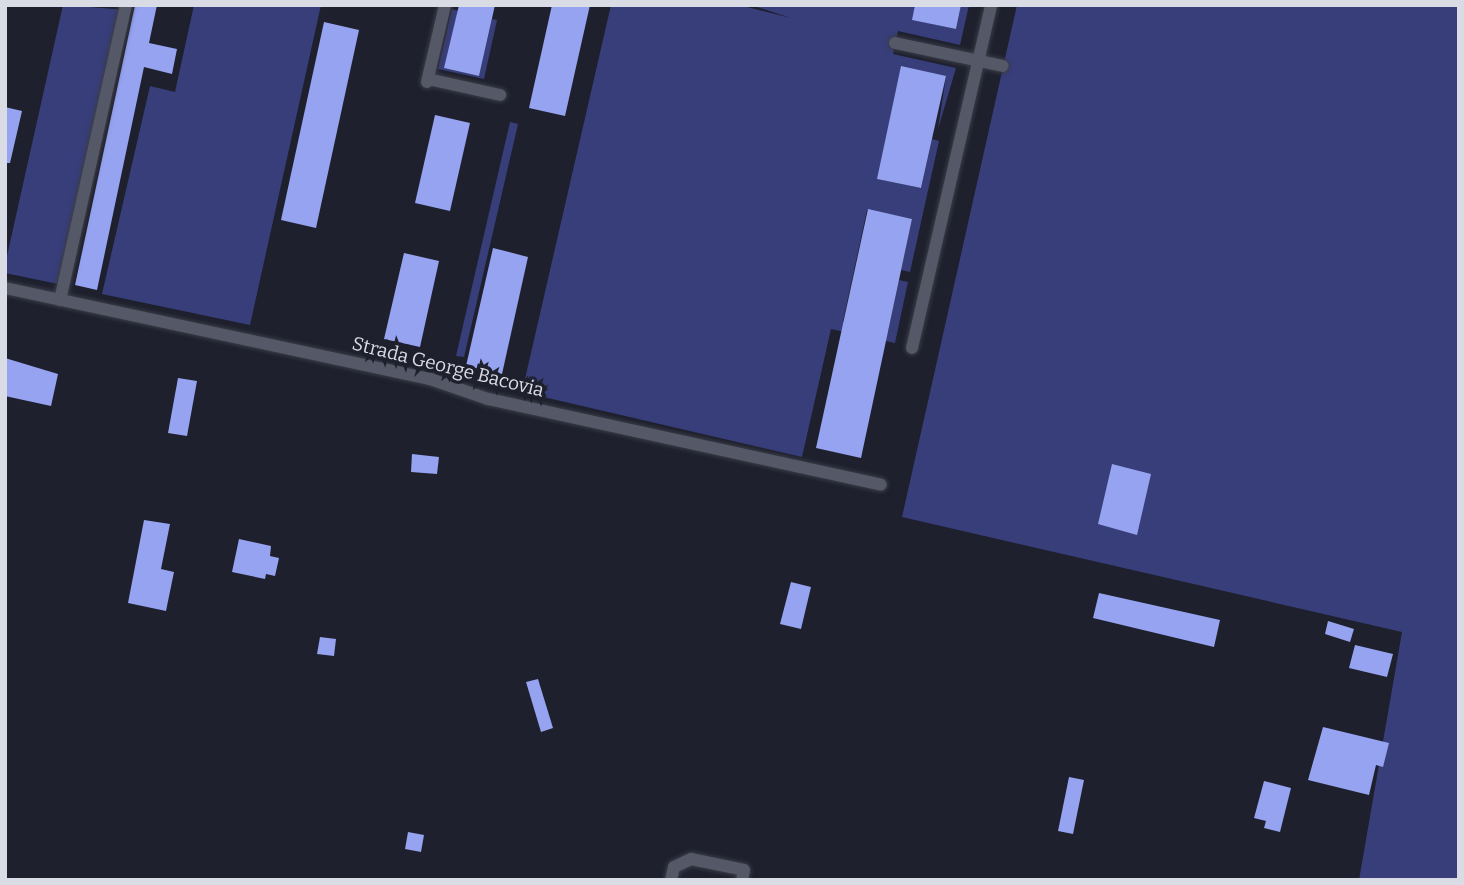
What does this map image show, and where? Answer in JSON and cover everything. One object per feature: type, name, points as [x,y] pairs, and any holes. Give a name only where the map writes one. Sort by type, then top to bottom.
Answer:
[{"type":"street","points":[[60,300],[126,5]]},
{"type":"street","points":[[445,5],[427,80],[500,95]]},
{"type":"street","points":[[912,348],[990,5]]},
{"type":"street","points":[[895,43],[1003,66]]},
{"type":"street","name":"Strada George Bacovia","points":[[5,288],[430,379],[488,400],[881,485]]},
{"type":"street","points":[[671,880],[674,867],[691,859],[744,870],[742,880]]},
{"type":"shaded area","points":[[63,5],[128,10],[63,285],[5,273],[5,265]]},
{"type":"shaded area","points":[[194,5],[321,5],[250,325],[102,294],[150,86],[175,92]]},
{"type":"shaded area","points":[[611,5],[739,5],[791,18],[751,5],[915,5],[913,20],[956,29],[961,5],[969,5],[960,45],[898,31],[893,54],[956,68],[938,129],[946,76],[877,179],[921,188],[932,139],[939,141],[910,272],[901,270],[912,219],[867,210],[843,321],[888,331],[899,280],[908,282],[895,343],[831,329],[802,457],[522,392]]},
{"type":"shaded area","points":[[1017,5],[1459,5],[1459,880],[1359,880],[1402,632],[902,517]]},
{"type":"shaded area","points":[[452,9],[458,11],[445,68],[479,76],[492,19],[497,20],[484,79],[438,69]]},
{"type":"shaded area","points":[[510,122],[518,124],[464,357],[456,356]]},
{"type":"building","points":[[135,5],[157,5],[149,43],[177,49],[172,74],[144,67],[97,290],[75,285]]},
{"type":"building","points":[[459,5],[495,5],[479,76],[444,68]]},
{"type":"building","points":[[552,5],[590,5],[565,116],[529,108]]},
{"type":"building","points":[[915,5],[961,5],[956,29],[912,20]]},
{"type":"building","points":[[324,22],[359,30],[316,228],[281,220]]},
{"type":"building","points":[[901,66],[946,76],[921,188],[877,179]]},
{"type":"building","points":[[5,107],[22,111],[10,163],[5,163]]},
{"type":"building","points":[[435,115],[470,123],[450,211],[415,203]]},
{"type":"building","points":[[868,209],[912,219],[861,458],[816,448]]},
{"type":"building","points":[[493,248],[528,257],[502,374],[466,366]]},
{"type":"building","points":[[404,253],[439,261],[420,347],[384,339]]},
{"type":"building","points":[[5,358],[58,374],[51,406],[5,396]]},
{"type":"building","points":[[178,378],[197,381],[187,436],[168,433]]},
{"type":"building","points":[[412,454],[439,457],[437,474],[411,472]]},
{"type":"building","points":[[1112,464],[1151,474],[1137,535],[1098,524]]},
{"type":"building","points":[[144,520],[170,524],[161,569],[174,572],[166,611],[128,603]]},
{"type":"building","points":[[239,539],[271,546],[270,556],[279,558],[275,576],[266,574],[265,579],[232,572]]},
{"type":"building","points":[[791,582],[811,587],[801,629],[780,624]]},
{"type":"building","points":[[1099,593],[1220,620],[1214,647],[1093,618]]},
{"type":"building","points":[[1328,621],[1354,629],[1350,642],[1325,634]]},
{"type":"building","points":[[320,637],[336,639],[334,656],[317,654]]},
{"type":"building","points":[[1355,645],[1393,654],[1387,677],[1349,668]]},
{"type":"building","points":[[538,679],[553,728],[541,732],[526,682]]},
{"type":"building","points":[[1323,727],[1389,743],[1383,767],[1376,765],[1369,795],[1308,780]]},
{"type":"building","points":[[1069,777],[1084,780],[1073,834],[1058,831]]},
{"type":"building","points":[[1264,781],[1291,788],[1280,832],[1264,828],[1266,821],[1254,818]]},
{"type":"building","points":[[408,832],[424,835],[421,852],[405,849]]}]
